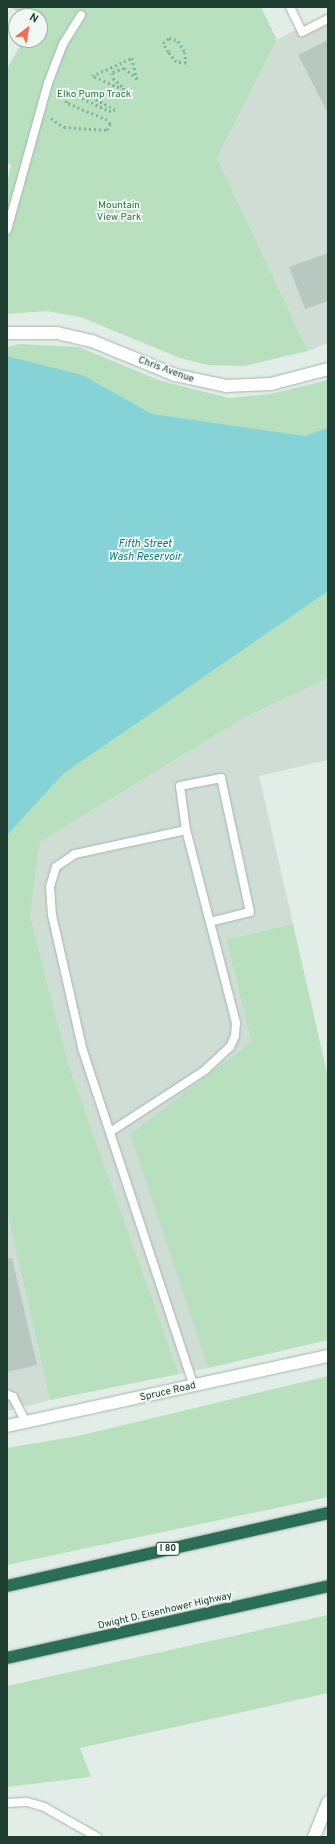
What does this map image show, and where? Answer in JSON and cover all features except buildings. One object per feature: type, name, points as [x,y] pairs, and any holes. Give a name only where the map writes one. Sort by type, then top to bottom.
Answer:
[{"type":"highway","name":"I 80","points":[[7,1586],[328,1512]]},
{"type":"highway","name":"Dwight D. Eisenhower Highway","points":[[7,1658],[328,1586]]},
{"type":"street","name":"Chris Avenue","points":[[7,333],[57,333],[92,341],[175,375],[226,386],[271,384],[328,369]]},
{"type":"street","name":"Spruce Road","points":[[7,1426],[328,1356]]},
{"type":"street","points":[[314,1837],[328,1802]]},
{"type":"lane","points":[[290,7],[302,32],[328,19]]},
{"type":"lane","points":[[7,230],[48,83],[63,44],[81,15]]},
{"type":"lane","points":[[110,1132],[204,1071],[230,1047],[235,1036],[236,1023],[186,830],[180,786],[221,778],[250,912],[210,922]]},
{"type":"lane","points":[[186,830],[75,854],[56,867],[50,887],[52,915],[83,1051],[194,1386]]},
{"type":"lane","points":[[7,1394],[13,1397],[26,1423]]},
{"type":"lane","points":[[7,1803],[27,1802],[44,1807],[97,1837]]},
{"type":"path","points":[[169,38],[178,41],[188,61],[180,64],[170,55],[163,43],[169,38]]},
{"type":"path","points":[[132,58],[138,73],[137,79],[124,68],[112,73],[113,78],[128,92],[92,76],[132,58]]},
{"type":"path","points":[[52,112],[51,119],[59,126],[108,130],[110,124],[107,120],[66,103],[66,96],[72,94],[108,111],[115,110],[87,95],[83,89]]},
{"type":"shaded area","points":[[328,13],[328,343],[308,351],[217,158],[277,40]]},
{"type":"shaded area","points":[[328,678],[328,760],[259,776],[293,924],[226,941],[251,1042],[131,1134],[208,1368],[179,1374],[68,1063],[30,915],[40,842],[244,718]]},
{"type":"shaded area","points":[[7,1211],[50,1400],[7,1411]]},
{"type":"green space","name":"Mountain View Park","points":[[11,7],[261,7],[277,40],[217,158],[308,351],[245,366],[208,365],[180,358],[83,318],[48,311],[7,314],[7,183],[11,165],[7,162],[7,69],[19,48],[48,48],[48,8]]},
{"type":"green space","points":[[19,344],[79,347],[161,381],[229,398],[270,394],[328,380],[328,678],[244,718],[40,842],[30,915],[68,1063],[179,1374],[50,1400],[7,1211],[7,347]]},
{"type":"green space","points":[[293,924],[328,1077],[328,1340],[208,1368],[130,1134],[251,1042],[226,940]]},
{"type":"green space","points":[[328,1376],[328,1497],[7,1565],[7,1448],[78,1436]]},
{"type":"green space","points":[[328,1615],[328,1693],[80,1748],[91,1777],[7,1787],[7,1686]]},
{"type":"water","name":"Fifth Street Wash Reservoir","points":[[7,356],[82,375],[152,414],[305,436],[328,428],[328,591],[63,774],[7,835]]},
{"type":"park label","name":"Elko Pump Track","points":[[94,95]]}]
